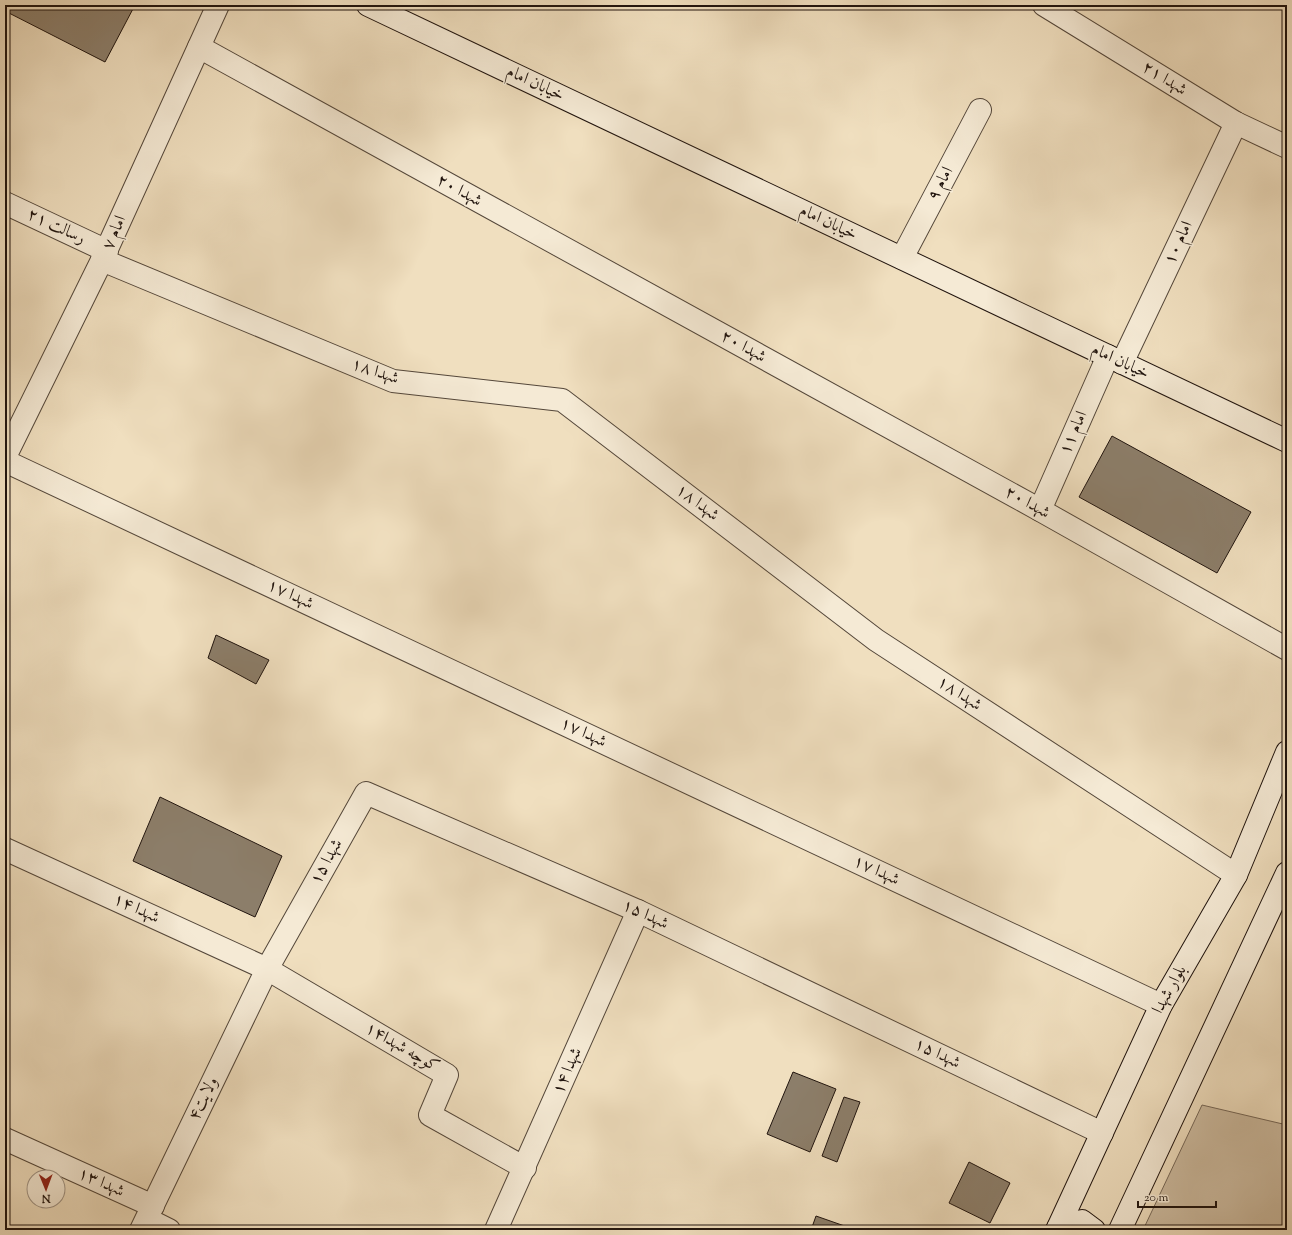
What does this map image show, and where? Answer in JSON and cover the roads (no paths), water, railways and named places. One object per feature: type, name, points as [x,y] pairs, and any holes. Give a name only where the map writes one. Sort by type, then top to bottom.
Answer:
[{"type":"street","name":"امام ۷","points":[[5,457],[105,256],[218,5]]},
{"type":"street","name":"شهدا ۲۱","points":[[1044,5],[1236,123],[1287,146]]},
{"type":"street","name":"خیابان امام","points":[[372,6],[1287,441]]},
{"type":"street","name":"شهدا ۲۰","points":[[199,47],[1040,510],[1287,648]]},
{"type":"street","name":"امام ۹","points":[[902,258],[980,110]]},
{"type":"street","name":"امام ۱۰","points":[[1115,360],[1236,123]]},
{"type":"street","name":"رسالت ۲۱","points":[[5,204],[105,256]]},
{"type":"street","name":"شهدا ۱۸","points":[[105,256],[393,381],[562,400],[876,640],[1236,875]]},
{"type":"street","name":"امام ۱۱","points":[[1040,510],[1115,360]]},
{"type":"street","name":"شهدا ۱۷","points":[[5,461],[1161,1005]]},
{"type":"street","name":"بلوار شهدا","points":[[1057,1229],[1161,1005],[1236,875],[1287,752]]},
{"type":"street","name":"شهدا ۱۵","points":[[267,969],[366,793],[638,911],[1102,1133]]},
{"type":"street","name":"شهدا ۱۴","points":[[5,849],[267,969]]},
{"type":"street","points":[[1120,1230],[1282,896],[1287,873]]},
{"type":"street","name":"شهدا ۱۴","points":[[496,1230],[525,1168],[638,911]]},
{"type":"street","name":"کوچه شهدا۱۴","points":[[267,969],[447,1074],[430,1115],[525,1168]]},
{"type":"street","name":"ولایت۴","points":[[147,1219],[267,969]]},
{"type":"street","name":"شهدا ۱۳","points":[[5,1139],[169,1230]]},
{"type":"street","points":[[1057,1229],[1082,1221],[1094,1230]]}]
